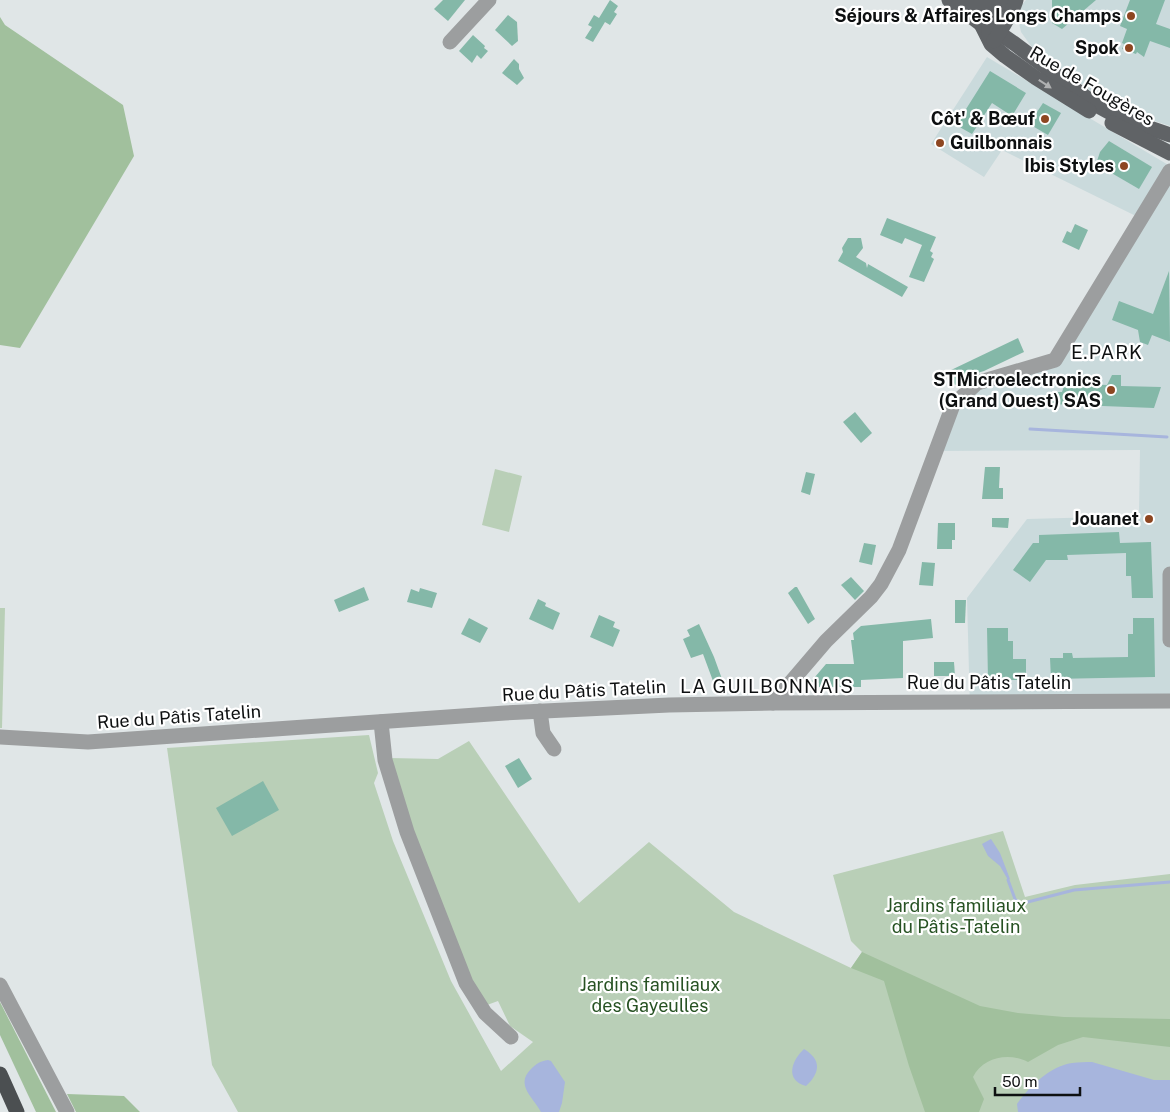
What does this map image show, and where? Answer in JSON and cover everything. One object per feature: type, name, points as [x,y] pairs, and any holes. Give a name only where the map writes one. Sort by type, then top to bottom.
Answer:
[{"type":"highway","points":[[0,1074],[17,1112]]},
{"type":"main road","points":[[990,32],[1015,6],[1016,0]]},
{"type":"main road","points":[[953,3],[1001,3]]},
{"type":"main road","points":[[953,3],[990,32],[1096,105],[1118,117],[1170,135]]},
{"type":"main road","points":[[990,32],[992,14],[1001,3]]},
{"type":"main road","name":"Rue de Fougères","points":[[990,32],[1005,56],[1055,90],[1102,118],[1170,153]]},
{"type":"street","points":[[450,42],[489,0]]},
{"type":"street","points":[[773,702],[881,584],[899,550],[953,405],[977,383],[1055,360],[1170,171]]},
{"type":"street","points":[[1170,574],[1170,640]]},
{"type":"street","name":"Rue du Pâtis Tatelin","points":[[0,737],[88,742],[540,711],[773,702],[1170,701]]},
{"type":"street","points":[[540,711],[543,733],[554,750]]},
{"type":"street","points":[[381,722],[385,760],[407,832],[466,983],[489,1018],[511,1038]]},
{"type":"street","points":[[0,985],[67,1112]]},
{"type":"shaded area","points":[[1026,0],[1170,0],[1170,126],[1116,108],[1066,74],[1031,46],[1021,32],[1018,18],[1020,7]]},
{"type":"shaded area","points":[[987,57],[1170,166],[1170,708],[970,710],[967,598],[1027,519],[1139,516],[1140,450],[936,451],[953,405],[977,383],[1052,362],[1142,219],[1002,150],[984,177],[931,144]]},
{"type":"green space","points":[[0,17],[5,25],[123,105],[134,156],[20,348],[0,345]]},
{"type":"green space","points":[[495,469],[522,476],[509,532],[482,525]]},
{"type":"green space","points":[[0,608],[5,608],[2,728],[0,728]]},
{"type":"green space","points":[[369,735],[378,773],[374,783],[393,841],[451,981],[501,1071],[533,1042],[510,1026],[498,1001],[487,1005],[467,974],[412,837],[389,758],[438,759],[469,741],[579,903],[649,842],[734,912],[851,968],[862,952],[851,941],[833,875],[1003,831],[1025,897],[1075,885],[1170,874],[1170,1112],[238,1112],[212,1065],[167,748]]},
{"type":"green space","points":[[862,952],[980,1006],[1018,1013],[1064,1017],[1170,1019],[1170,1047],[1083,1037],[1058,1045],[1028,1062],[1013,1057],[997,1058],[983,1065],[973,1077],[984,1099],[979,1112],[925,1112],[909,1066],[884,981],[851,968]]},
{"type":"green space","points":[[0,1002],[56,1112],[36,1112],[0,1035]]},
{"type":"green space","points":[[67,1094],[124,1096],[140,1112],[76,1112]]},
{"type":"water","points":[[991,839],[1000,853],[1010,879],[1008,880],[1000,866],[988,856],[982,844]]},
{"type":"water","points":[[804,1049],[814,1058],[817,1067],[814,1076],[806,1086],[795,1079],[792,1069],[796,1059]]},
{"type":"water","points":[[551,1061],[565,1082],[559,1112],[541,1112],[525,1086],[525,1080],[531,1069],[538,1063]]},
{"type":"water","points":[[1092,1062],[1154,1080],[1170,1080],[1170,1112],[1018,1112],[1017,1104],[1022,1097],[1048,1073],[1064,1065]]},
{"type":"building","points":[[443,0],[465,0],[448,21],[434,9]]},
{"type":"building","points":[[610,0],[618,6],[614,12],[617,14],[610,25],[605,22],[593,42],[585,38],[592,27],[588,25],[594,15],[599,18]]},
{"type":"building","points":[[1052,0],[1096,0],[1062,29],[1052,23]]},
{"type":"building","points":[[1130,0],[1165,0],[1156,24],[1170,29],[1170,48],[1150,41],[1144,57],[1137,52],[1136,54],[1122,49],[1127,29],[1120,26]]},
{"type":"building","points":[[508,15],[517,22],[518,41],[512,46],[495,30]]},
{"type":"building","points":[[473,35],[488,51],[481,59],[477,55],[472,63],[459,51]]},
{"type":"building","points":[[514,59],[519,64],[519,69],[524,78],[517,85],[502,73]]},
{"type":"building","points":[[990,71],[1026,93],[1012,116],[992,103],[972,134],[956,125]]},
{"type":"building","name":"Côt' & Bœuf","points":[[1043,103],[1061,113],[1048,135],[1029,124]]},
{"type":"building","name":"Ibis Styles","points":[[1109,141],[1152,167],[1139,189],[1096,164],[1100,152]]},
{"type":"building","points":[[887,218],[936,237],[930,251],[933,253],[931,257],[934,259],[924,282],[909,277],[922,245],[905,238],[902,244],[880,235]]},
{"type":"building","points":[[1075,224],[1088,230],[1079,250],[1062,242],[1067,231],[1071,233]]},
{"type":"building","points":[[848,238],[861,238],[863,248],[856,257],[866,263],[867,268],[868,264],[908,287],[902,297],[838,261],[843,252],[842,248]]},
{"type":"building","points":[[1169,271],[1170,342],[1152,335],[1148,345],[1140,342],[1138,330],[1112,320],[1119,301],[1153,314]]},
{"type":"building","points":[[1018,338],[1024,352],[974,374],[955,385],[949,371]]},
{"type":"building","name":"STMicroelectronics (Grand Ouest) SAS","points":[[1112,375],[1121,375],[1121,386],[1161,387],[1154,408],[1051,404],[1055,392],[1062,392],[1065,383],[1107,385]]},
{"type":"building","points":[[855,412],[872,433],[861,443],[843,422]]},
{"type":"building","points":[[985,467],[1000,467],[999,488],[1003,488],[1003,499],[982,499]]},
{"type":"building","points":[[806,472],[815,474],[810,495],[801,492]]},
{"type":"building","points":[[992,518],[1009,518],[1008,528],[992,527]]},
{"type":"building","points":[[938,523],[955,523],[955,540],[952,540],[952,549],[937,549]]},
{"type":"building","points":[[1119,532],[1120,543],[1151,542],[1153,598],[1132,598],[1131,576],[1126,576],[1126,553],[1067,555],[1068,560],[1046,560],[1030,582],[1013,570],[1033,543],[1039,543],[1039,535]]},
{"type":"building","points":[[864,543],[876,545],[872,565],[859,562]]},
{"type":"building","points":[[922,562],[935,563],[933,586],[919,585]]},
{"type":"building","points":[[851,577],[864,591],[855,600],[841,585]]},
{"type":"building","points":[[364,587],[369,600],[339,612],[334,600]]},
{"type":"building","points":[[797,587],[815,619],[808,624],[788,593]]},
{"type":"building","points":[[420,588],[437,593],[432,608],[407,602],[411,589],[419,592]]},
{"type":"building","points":[[538,599],[546,603],[545,606],[560,613],[553,630],[529,619]]},
{"type":"building","points":[[955,600],[966,600],[965,623],[955,623]]},
{"type":"building","points":[[599,615],[615,622],[613,627],[620,630],[613,647],[590,637]]},
{"type":"building","points":[[469,618],[488,628],[480,643],[461,634]]},
{"type":"building","points":[[1133,618],[1154,618],[1155,677],[1051,679],[1050,658],[1063,658],[1063,653],[1072,653],[1073,658],[1128,657],[1128,634],[1133,634]]},
{"type":"building","points":[[931,619],[933,638],[903,641],[903,678],[861,680],[861,687],[819,687],[819,683],[809,684],[826,664],[854,664],[851,640],[854,640],[853,633],[861,626]]},
{"type":"building","points":[[699,624],[722,679],[713,681],[703,654],[691,658],[683,639],[690,636],[687,630]]},
{"type":"building","points":[[987,628],[1008,628],[1008,641],[1013,641],[1013,659],[1026,659],[1026,680],[988,680]]},
{"type":"building","points":[[934,662],[954,662],[955,676],[934,676]]},
{"type":"building","points":[[519,758],[532,779],[518,788],[505,766]]},
{"type":"building","points":[[263,781],[279,810],[232,836],[216,808]]},
{"type":"waterway","points":[[1030,429],[1167,437]]},
{"type":"waterway","points":[[1008,880],[1015,899],[1020,904],[1074,890],[1170,882]]},
{"type":"place","name":"Séjours & Affaires Longs Champs","points":[[1131,16]]},
{"type":"place","name":"Spok","points":[[1129,48]]},
{"type":"place","name":"Côt' & Bœuf","points":[[1045,119]]},
{"type":"place","name":"Guilbonnais","points":[[940,143]]},
{"type":"place","name":"Ibis Styles","points":[[1124,166]]},
{"type":"place","name":"STMicroelectronics (Grand Ouest) SAS","points":[[1111,390]]},
{"type":"place","name":"Jouanet","points":[[1149,519]]},
{"type":"district","name":"E.PARK","points":[[1107,352]]},
{"type":"district","name":"LA GUILBONNAIS","points":[[767,686]]},
{"type":"park label","name":"Jardins familiaux du Pâtis-Tatelin","points":[[956,916]]},
{"type":"park label","name":"Jardins familiaux des Gayeulles","points":[[650,995]]}]
